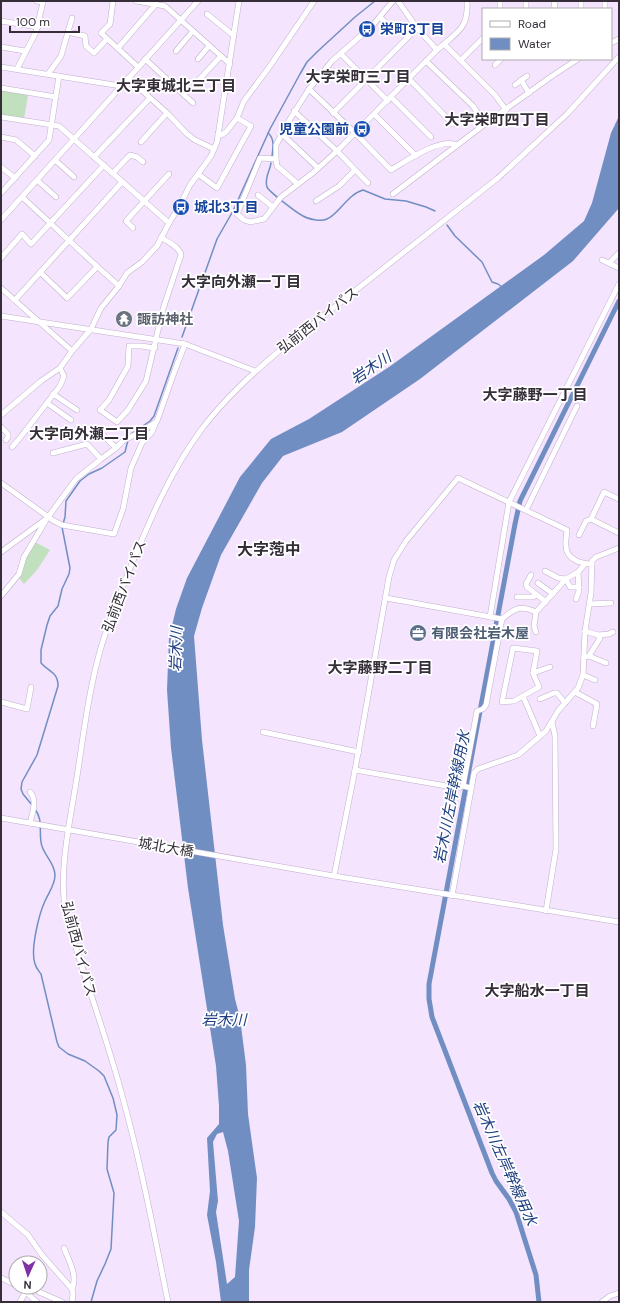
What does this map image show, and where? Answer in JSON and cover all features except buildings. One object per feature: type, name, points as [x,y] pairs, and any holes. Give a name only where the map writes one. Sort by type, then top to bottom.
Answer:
[{"type":"street","points":[[17,69],[38,27],[43,2],[37,1]]},
{"type":"street","points":[[113,1],[110,24],[101,33],[138,66]]},
{"type":"street","points":[[136,1],[164,6],[230,64]]},
{"type":"street","points":[[1,220],[198,1]]},
{"type":"street","points":[[1,415],[41,380],[60,368],[91,329],[101,308],[119,286],[127,273],[142,262],[157,246],[168,222],[214,149],[230,64],[239,1]]},
{"type":"street","points":[[218,134],[221,135],[226,132],[237,118],[244,102],[314,1]]},
{"type":"street","points":[[298,184],[277,166],[276,145],[294,112],[309,89],[332,61],[372,26],[393,1]]},
{"type":"street","points":[[398,1],[417,28],[437,50]]},
{"type":"street","points":[[276,159],[260,158],[237,214],[244,220],[256,222],[264,219],[280,198],[337,151],[437,50],[449,41],[464,25],[468,11],[467,1]]},
{"type":"street","points":[[118,48],[156,4]]},
{"type":"street","points":[[207,14],[212,21],[234,36]]},
{"type":"street","points":[[380,17],[393,32]]},
{"type":"street","points":[[48,74],[61,56],[72,18]]},
{"type":"street","points":[[1,21],[38,27]]},
{"type":"street","points":[[333,113],[417,28]]},
{"type":"street","points":[[176,51],[193,31]]},
{"type":"street","points":[[68,32],[85,36],[86,46],[94,53],[107,39]]},
{"type":"street","points":[[461,60],[482,39]]},
{"type":"street","points":[[444,44],[495,95],[506,110]]},
{"type":"street","points":[[198,59],[210,46]]},
{"type":"street","points":[[1,47],[25,51]]},
{"type":"street","points":[[341,54],[367,80],[432,137]]},
{"type":"street","points":[[198,83],[221,56]]},
{"type":"street","name":"弘前西バイパス","points":[[168,1302],[138,1155],[122,1093],[66,911],[63,886],[69,830],[91,694],[100,652],[113,612],[141,541],[174,471],[186,452],[217,411],[254,371],[498,178],[567,114],[619,57]]},
{"type":"street","points":[[145,59],[193,103]]},
{"type":"street","points":[[495,65],[500,60]]},
{"type":"street","points":[[393,194],[485,124],[576,60]]},
{"type":"street","points":[[426,61],[473,106],[485,124]]},
{"type":"street","points":[[1,67],[121,86]]},
{"type":"street","points":[[1,193],[49,140],[59,76]]},
{"type":"street","points":[[515,85],[527,76]]},
{"type":"street","points":[[128,78],[195,140],[214,149]]},
{"type":"street","points":[[408,79],[453,124]]},
{"type":"street","points":[[521,80],[529,93]]},
{"type":"street","points":[[1,88],[56,97]]},
{"type":"street","points":[[309,89],[391,170],[441,144],[452,142],[457,145]]},
{"type":"street","points":[[94,157],[149,99]]},
{"type":"street","points":[[294,112],[337,151],[368,183]]},
{"type":"street","points":[[141,142],[167,113]]},
{"type":"street","points":[[374,114],[416,156]]},
{"type":"street","points":[[1,117],[59,126],[168,222]]},
{"type":"street","points":[[198,174],[217,188],[251,126],[237,118]]},
{"type":"street","points":[[282,134],[318,168]]},
{"type":"street","points":[[1,137],[16,140],[35,156]]},
{"type":"street","points":[[113,174],[130,155],[143,162]]},
{"type":"street","points":[[55,160],[74,177]]},
{"type":"street","points":[[1,258],[22,234],[32,244],[104,165]]},
{"type":"street","points":[[1,167],[15,178]]},
{"type":"street","points":[[316,201],[339,186],[355,170]]},
{"type":"street","points":[[133,228],[126,221],[169,174]]},
{"type":"street","points":[[37,180],[56,197]]},
{"type":"street","points":[[15,300],[122,182]]},
{"type":"street","points":[[258,195],[273,207]]},
{"type":"street","points":[[22,197],[51,223],[69,242],[119,286]]},
{"type":"street","points":[[155,348],[129,346],[128,366],[109,400],[100,410],[117,422],[128,410],[146,381],[155,348],[163,309],[181,255],[181,252],[178,249],[161,238]]},
{"type":"street","points":[[609,263],[619,253]]},
{"type":"street","points":[[602,260],[619,268]]},
{"type":"street","points":[[40,272],[67,298],[97,267]]},
{"type":"street","points":[[490,617],[509,502],[619,284]]},
{"type":"street","points":[[1,288],[72,351]]},
{"type":"street","points":[[1,316],[185,344],[254,371]]},
{"type":"street","points":[[1,483],[48,517],[62,525],[114,534],[123,509],[131,468],[142,443],[152,432],[185,344]]},
{"type":"street","points":[[12,446],[19,440],[60,386],[64,376],[60,368]]},
{"type":"street","points":[[53,394],[77,410]]},
{"type":"street","points":[[47,403],[71,420]]},
{"type":"street","points":[[524,509],[578,406]]},
{"type":"street","points":[[1,596],[19,574],[24,557],[48,517],[76,480],[124,440],[143,431],[157,420]]},
{"type":"street","points":[[1,427],[8,434],[6,440]]},
{"type":"street","points":[[93,434],[102,434],[116,448]]},
{"type":"street","points":[[53,453],[87,444],[101,459]]},
{"type":"street","points":[[334,876],[359,752],[389,577],[394,560],[406,541],[458,478],[567,530],[566,547],[569,556],[578,562],[592,564]]},
{"type":"street","points":[[591,520],[604,492],[619,499]]},
{"type":"street","points":[[1,552],[48,517]]},
{"type":"street","points":[[578,535],[586,521],[591,520],[619,533]]},
{"type":"street","points":[[467,787],[474,773],[478,769],[518,755],[546,731],[565,703],[575,692],[583,675],[586,656],[585,631],[590,604],[592,561],[596,557],[619,548]]},
{"type":"street","points":[[536,632],[534,626],[536,612],[566,579],[578,572],[585,564]]},
{"type":"street","points":[[545,571],[558,578],[566,579]]},
{"type":"street","points":[[576,599],[579,587],[578,572]]},
{"type":"street","points":[[532,575],[526,584],[527,587],[546,602]]},
{"type":"street","points":[[566,579],[570,588],[579,587]]},
{"type":"street","points":[[538,583],[553,594]]},
{"type":"street","points":[[517,597],[532,597],[537,595]]},
{"type":"street","points":[[386,598],[499,619],[514,609],[527,608],[536,612]]},
{"type":"street","points":[[590,604],[611,604]]},
{"type":"street","points":[[451,896],[477,711],[486,705],[499,619]]},
{"type":"street","points":[[585,631],[598,635],[609,634],[612,632]]},
{"type":"street","points":[[586,656],[600,638],[598,635]]},
{"type":"street","points":[[513,648],[537,651],[533,673],[539,687],[523,696],[514,701],[502,702],[513,648]]},
{"type":"street","points":[[586,656],[606,663]]},
{"type":"street","points":[[533,673],[550,667]]},
{"type":"street","points":[[583,675],[595,680]]},
{"type":"street","points":[[1,702],[27,709],[31,687]]},
{"type":"street","points":[[575,692],[597,704],[593,726]]},
{"type":"street","points":[[540,699],[557,693],[565,703]]},
{"type":"street","points":[[523,696],[540,736]]},
{"type":"street","points":[[546,911],[556,849],[555,736],[552,722]]},
{"type":"street","points":[[263,732],[359,752]]},
{"type":"street","points":[[355,770],[458,788],[467,787]]},
{"type":"street","points":[[30,792],[34,796],[35,801],[30,823]]},
{"type":"street","name":"城北大橋","points":[[1,818],[451,896],[619,922]]},
{"type":"street","points":[[2,1216],[28,1235],[42,1255],[72,1289]]},
{"type":"street","points":[[64,1248],[72,1267],[74,1280],[72,1302]]},
{"type":"street","points":[[602,1302],[610,1296],[619,1293]]},
{"type":"street","points":[[29,1295],[37,1302]]},
{"type":"street","points":[[46,1295],[62,1302]]},
{"type":"green space","points":[[1,90],[28,95],[24,119],[1,115]]},
{"type":"green space","points":[[35,542],[50,550],[37,570],[24,584],[18,577]]},
{"type":"water","name":"岩木川","points":[[619,116],[619,208],[573,261],[420,379],[342,432],[283,456],[262,483],[221,555],[202,608],[194,636],[202,740],[223,925],[235,999],[240,1018],[246,1065],[248,1114],[257,1178],[255,1227],[249,1270],[249,1302],[221,1302],[216,1262],[207,1215],[210,1191],[207,1138],[219,1124],[216,1066],[188,888],[171,748],[167,690],[169,638],[176,609],[187,578],[240,477],[271,439],[309,419],[389,367],[544,255],[584,221],[592,203],[611,133]],"holes":[[[223,1132],[228,1151],[239,1221],[235,1277],[227,1284],[216,1212],[218,1201],[213,1142],[217,1134]]]},
{"type":"waterway","points":[[182,337],[217,239],[233,211],[270,129],[300,74],[307,62],[318,51],[375,1]]},
{"type":"waterway","points":[[268,133],[273,141],[272,156]]},
{"type":"waterway","points":[[271,163],[267,178],[267,187],[289,207],[308,218],[324,220],[331,217],[348,200],[363,190],[385,199],[406,201],[435,211]]},
{"type":"waterway","points":[[447,225],[455,236],[482,262],[492,282],[502,287]]},
{"type":"waterway","name":"岩木川左岸幹線用水","points":[[539,1302],[536,1275],[516,1212],[492,1173],[432,1017],[429,999],[429,984],[520,501],[619,301]]},
{"type":"waterway","points":[[131,434],[150,421],[154,416],[178,348]]},
{"type":"waterway","points":[[63,524],[66,501],[80,481],[125,452],[128,440]]},
{"type":"waterway","points":[[32,805],[23,794],[21,789],[22,782],[37,755],[58,686],[58,681],[55,675],[41,663],[41,650],[50,616],[58,606],[62,589],[69,574],[70,568],[62,527]]},
{"type":"waterway","points":[[35,809],[40,821],[40,837],[42,846],[53,866],[55,875],[53,885],[45,901],[38,923],[34,941],[35,964],[41,974],[59,1047],[68,1054],[85,1061],[104,1076],[113,1098],[117,1115],[116,1130],[109,1137],[108,1142],[107,1169],[114,1193],[111,1249],[97,1281],[91,1302]]},
{"type":"place","name":"栄町3丁目","points":[[367,29]]},
{"type":"place","name":"児童公園前","points":[[362,129]]},
{"type":"place","name":"城北3丁目","points":[[181,207]]},
{"type":"place","name":"諏訪神社","points":[[124,319]]},
{"type":"place","name":"有限会社岩木屋","points":[[418,633]]},
{"type":"district","name":"大字栄町三丁目","points":[[358,77]]},
{"type":"district","name":"大字東城北三丁目","points":[[176,86]]},
{"type":"district","name":"大字栄町四丁目","points":[[497,120]]},
{"type":"district","name":"大字向外瀬一丁目","points":[[241,282]]},
{"type":"district","name":"大字藤野一丁目","points":[[535,395]]},
{"type":"district","name":"大字向外瀬二丁目","points":[[89,434]]},
{"type":"district","name":"大字萢中","points":[[269,549]]},
{"type":"district","name":"大字藤野二丁目","points":[[380,668]]},
{"type":"district","name":"大字船水一丁目","points":[[537,991]]}]
